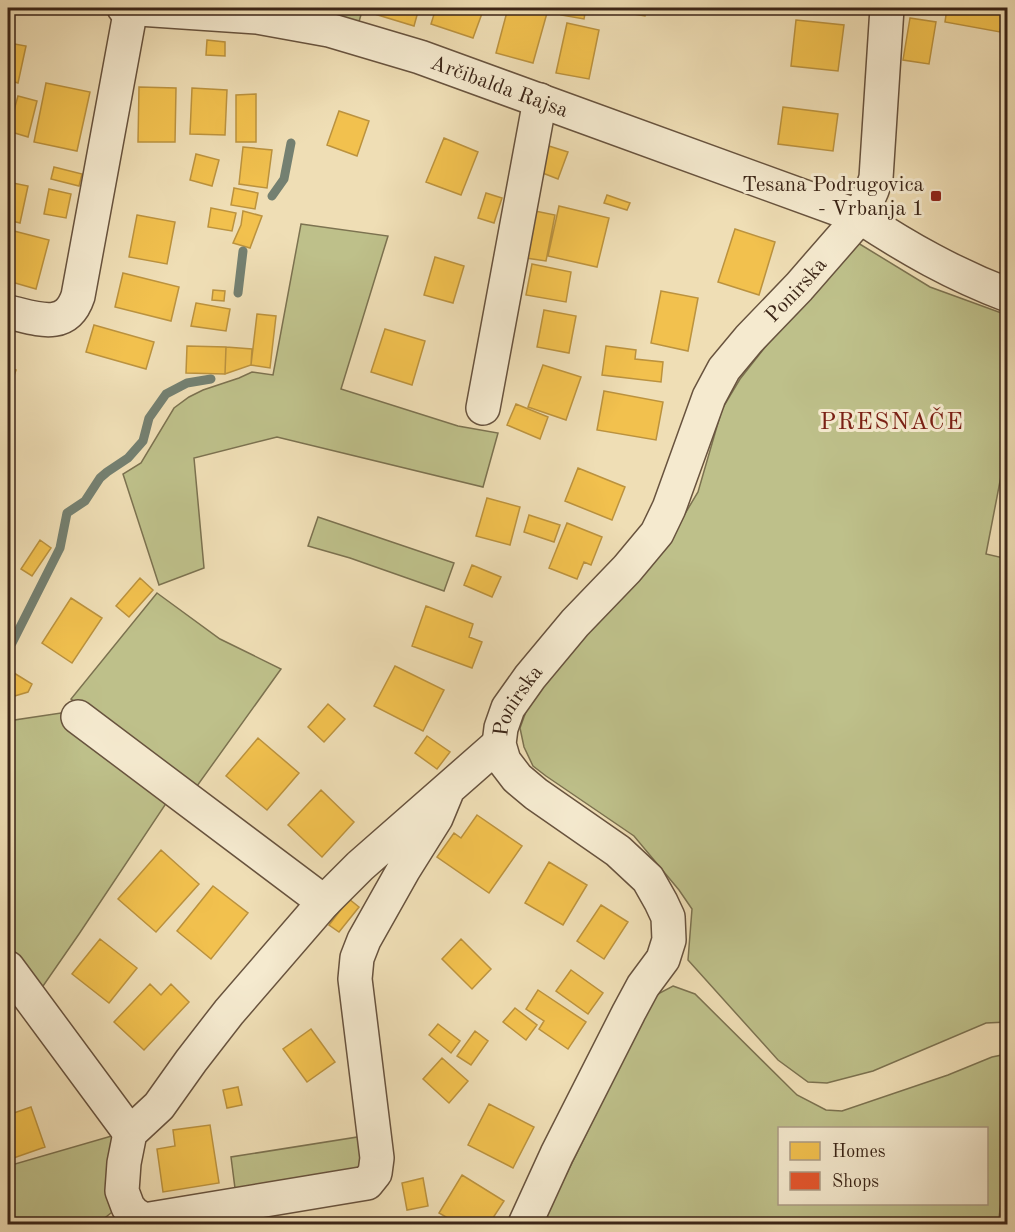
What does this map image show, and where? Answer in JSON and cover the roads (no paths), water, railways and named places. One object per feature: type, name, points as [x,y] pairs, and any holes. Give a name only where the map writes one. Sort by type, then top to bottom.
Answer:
[{"type":"street","name":"Arčibalda Rajsa","points":[[124,8],[257,18],[302,25],[329,30],[420,57],[860,217],[936,264],[1008,295]]},
{"type":"street","points":[[8,312],[47,321],[66,316],[75,307],[131,8]]},
{"type":"street","name":"Ponirska","points":[[525,1224],[557,1154],[629,1011],[643,986],[663,959],[669,940],[668,917],[648,879],[618,851],[536,794],[517,778],[504,761],[499,744],[501,728],[508,708],[530,677],[575,623],[627,569],[657,533],[669,508],[709,397],[724,369],[860,217],[876,178],[887,8]]},
{"type":"street","points":[[483,408],[540,100]]},
{"type":"street","points":[[78,717],[324,902]]},
{"type":"street","points":[[448,789],[436,818],[404,869],[364,940],[357,958],[355,979],[377,1158],[375,1173],[367,1183],[144,1220],[134,1214],[128,1207],[122,1191],[130,1133],[159,1106],[208,1037],[324,902],[360,866],[499,744]]},
{"type":"street","points":[[8,968],[130,1133]]},
{"type":"waterway","points":[[272,196],[284,179],[291,143]]},
{"type":"waterway","points":[[238,293],[243,251]]},
{"type":"waterway","points":[[12,643],[60,548],[67,513],[85,501],[100,478],[128,458],[143,441],[149,418],[166,394],[187,383],[211,379]]},
{"type":"place","name":"Tesana Podrugovica - Vrbanja 1","points":[[936,196]]},
{"type":"district","name":"PRESNAČE","points":[[892,421]]}]
